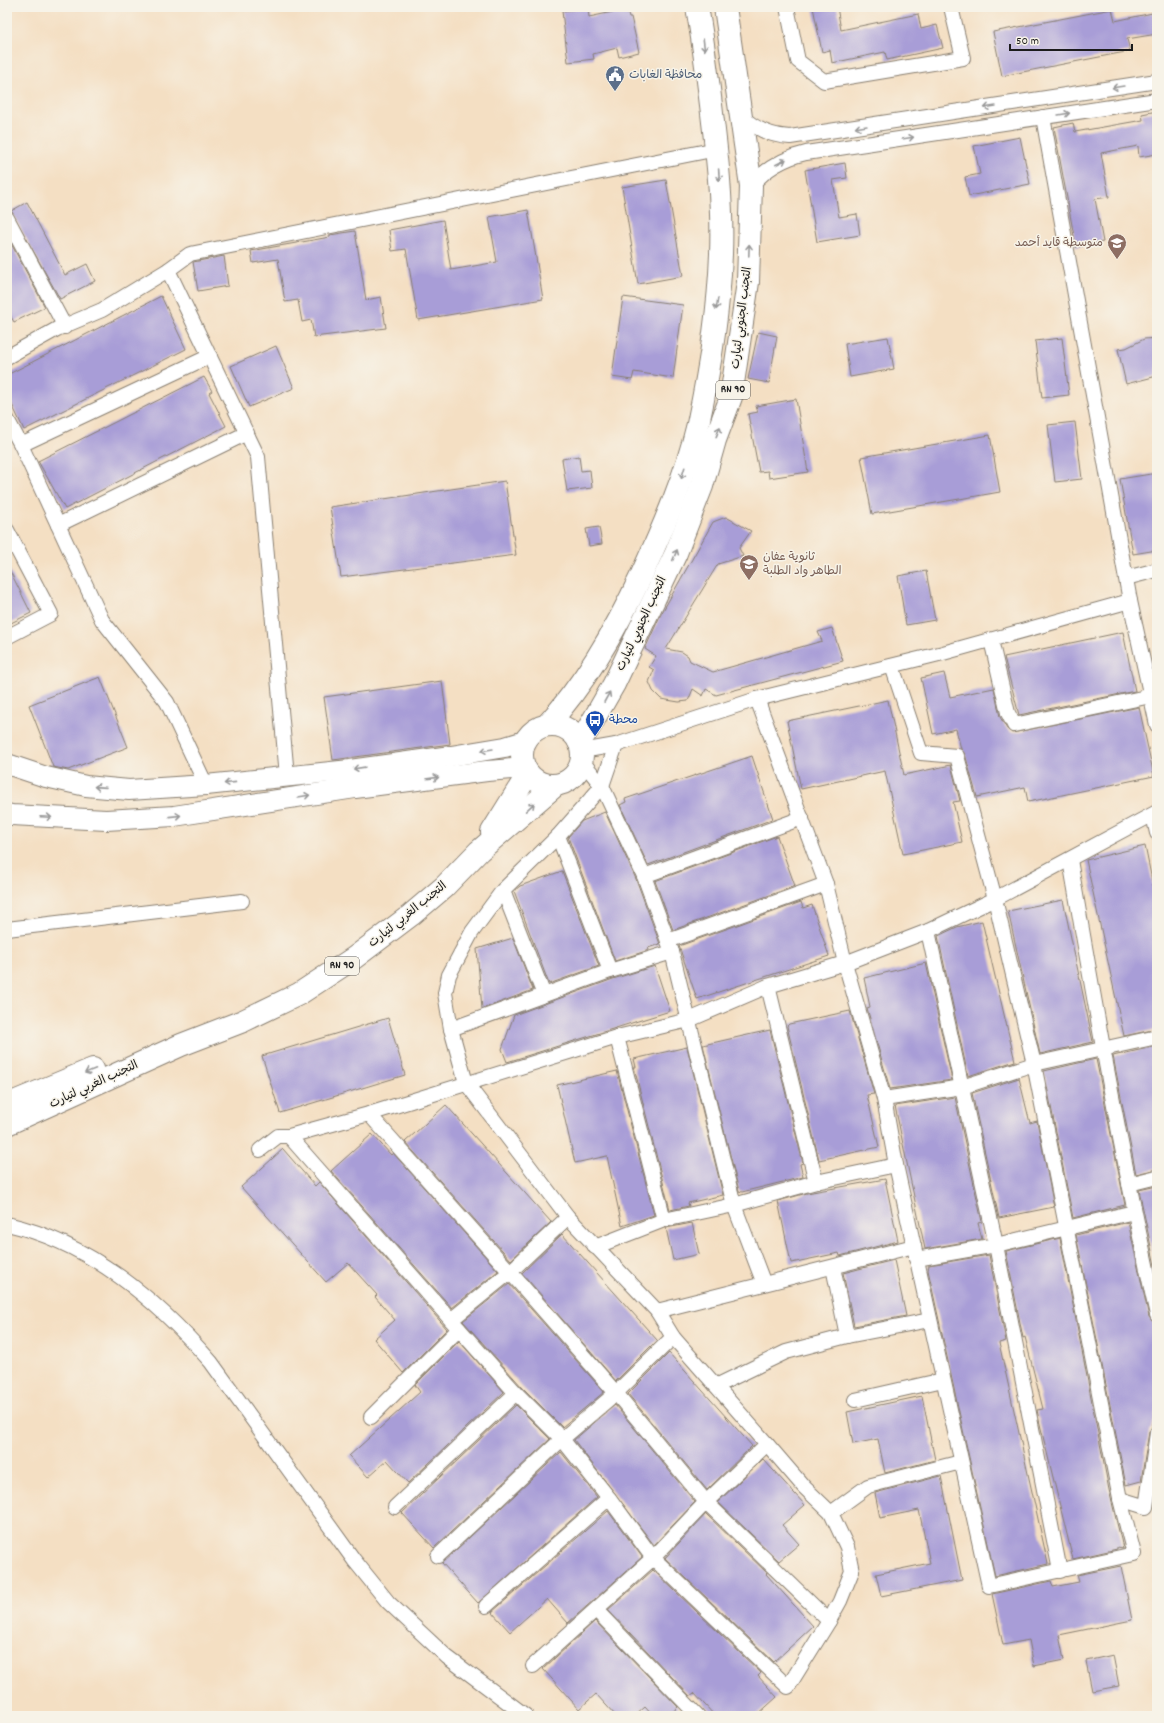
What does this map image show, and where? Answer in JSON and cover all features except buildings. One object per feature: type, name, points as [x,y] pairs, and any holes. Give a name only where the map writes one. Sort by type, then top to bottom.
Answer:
[{"type":"highway","name":"التجنب الجنوبي لتيارت","points":[[547,725],[563,708],[586,675],[624,612],[654,547],[679,484],[698,425],[718,296],[721,252],[717,149],[697,7]]},
{"type":"highway","name":"التجنب الجنوبي لتيارت","points":[[581,751],[587,731],[614,684],[676,553],[702,486],[715,440],[731,397],[748,282],[751,186],[725,7]]},
{"type":"highway","points":[[547,725],[555,725],[569,730],[581,751],[579,769],[573,777],[556,785],[541,783],[527,771],[522,760],[522,750],[525,741],[531,734],[547,725]]},
{"type":"highway","name":"التجنب الغربي لتيارت","points":[[479,851],[527,771]]},
{"type":"highway","name":"التجنب الغربي لتيارت","points":[[7,1124],[181,1045],[242,1021],[299,994],[312,986],[354,958],[411,915],[444,887],[479,851],[556,785]]},
{"type":"highway","name":"التجنب الغربي لتيارت","points":[[7,1105],[97,1068],[181,1045]]},
{"type":"street","points":[[787,7],[798,61],[824,81],[963,58],[951,7]]},
{"type":"street","points":[[740,115],[763,132],[781,137],[790,137],[1157,81]]},
{"type":"street","points":[[751,186],[772,167],[797,155],[1157,100]]},
{"type":"street","points":[[1043,117],[1130,601],[1157,725]]},
{"type":"street","points":[[7,356],[102,310],[168,270],[190,254],[717,149]]},
{"type":"street","points":[[7,218],[65,327]]},
{"type":"street","points":[[168,270],[258,457],[287,776]]},
{"type":"street","points":[[21,445],[210,356]]},
{"type":"street","points":[[7,419],[21,445],[102,620],[167,702],[206,785]]},
{"type":"street","points":[[58,525],[247,433]]},
{"type":"street","points":[[7,530],[51,614],[9,631]]},
{"type":"street","points":[[1126,578],[1157,570]]},
{"type":"street","points":[[764,1284],[734,1205],[670,946],[644,876],[602,786],[581,751],[616,745],[757,699],[991,640],[1130,601]]},
{"type":"street","points":[[991,640],[1008,713],[1014,725],[1151,696]]},
{"type":"street","points":[[757,699],[826,884],[845,963],[884,1099],[896,1165],[989,1586],[1134,1554],[1120,1499],[1034,1064],[995,899],[957,756],[921,753],[892,666]]},
{"type":"street","points":[[7,764],[46,777],[86,786],[129,790],[206,785],[451,756],[505,747],[525,741]]},
{"type":"street","points":[[289,1136],[516,1393],[562,1439],[609,1498],[653,1558],[788,1687],[829,1621],[840,1601],[852,1571],[847,1547],[831,1513],[804,1488],[673,1337],[657,1311],[568,1217],[466,1083],[451,1029],[445,993],[449,975],[472,932],[503,890],[558,836],[602,786],[616,745]]},
{"type":"street","points":[[7,814],[12,816],[106,820],[174,816],[355,788],[487,771],[527,771]]},
{"type":"street","points":[[260,1150],[278,1136],[289,1136],[369,1114],[617,1037],[689,1020],[768,986],[845,963],[928,931],[995,899],[1155,814],[1157,833]]},
{"type":"street","points":[[644,876],[802,818]]},
{"type":"street","points":[[558,836],[610,971]]},
{"type":"street","points":[[1070,860],[1103,1050],[1134,1212],[1157,1315]]},
{"type":"street","points":[[451,1029],[610,971],[826,884]]},
{"type":"street","points":[[503,890],[544,995]]},
{"type":"street","points":[[7,929],[242,901]]},
{"type":"street","points":[[928,931],[996,1245],[1060,1571]]},
{"type":"street","points":[[768,986],[816,1182]]},
{"type":"street","points":[[617,1037],[664,1220]]},
{"type":"street","points":[[884,1099],[962,1087],[1034,1064],[1157,1037]]},
{"type":"street","points":[[369,1114],[616,1393],[706,1502],[829,1621]]},
{"type":"street","points":[[596,1247],[664,1220],[734,1205],[816,1182],[896,1165]]},
{"type":"street","points":[[1129,1184],[1157,1177]]},
{"type":"street","points":[[657,1311],[833,1267],[915,1253],[996,1245],[1134,1212]]},
{"type":"street","points":[[371,1417],[455,1325],[568,1217]]},
{"type":"street","points":[[7,1224],[36,1232],[76,1249],[127,1281],[157,1306],[185,1333],[211,1362],[354,1560],[388,1602],[447,1657],[526,1716]]},
{"type":"street","points":[[833,1267],[847,1336]]},
{"type":"street","points":[[716,1386],[786,1352],[847,1336],[930,1320]]},
{"type":"street","points":[[438,1556],[562,1439],[616,1393],[673,1337]]},
{"type":"street","points":[[855,1400],[943,1380]]},
{"type":"street","points":[[395,1507],[516,1393]]},
{"type":"street","points":[[1120,1499],[1152,1508],[1157,1433]]},
{"type":"street","points":[[533,1666],[653,1558],[706,1502],[766,1444]]},
{"type":"street","points":[[831,1513],[868,1486],[961,1462]]},
{"type":"street","points":[[486,1606],[609,1498]]},
{"type":"street","points":[[596,1610],[698,1716]]},
{"type":"place","name":"محافظة الغابات","points":[[615,92]]},
{"type":"place","name":"متوسطة قايد أحمد","points":[[1117,260]]},
{"type":"place","name":"ثانوية عفان الطاهر واد الطلبة","points":[[749,581]]},
{"type":"place","name":"محطة","points":[[595,737]]}]
